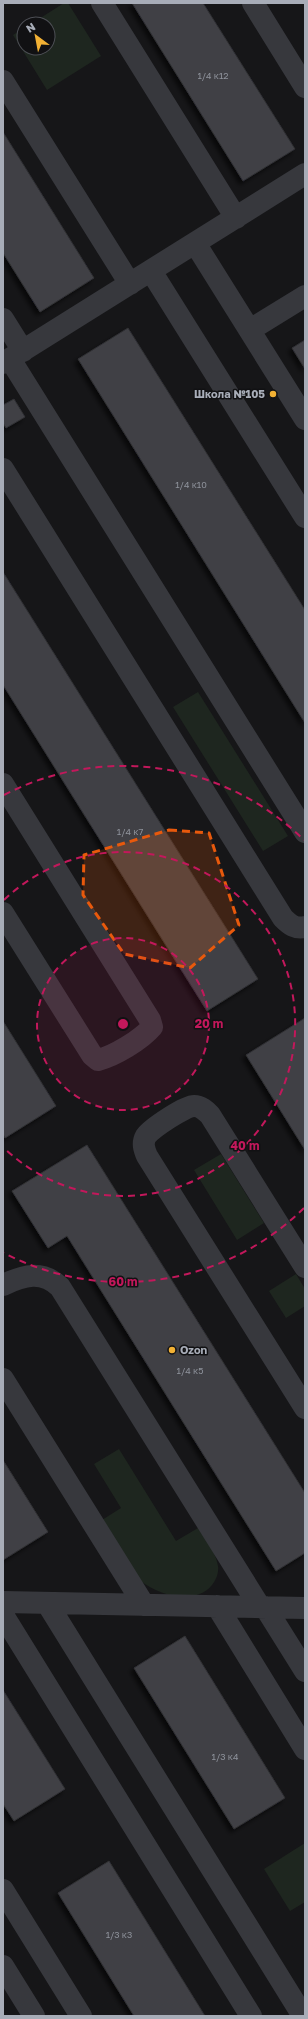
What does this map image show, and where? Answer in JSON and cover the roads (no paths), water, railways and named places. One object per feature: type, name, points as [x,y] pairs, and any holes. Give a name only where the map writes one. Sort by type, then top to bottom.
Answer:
[{"type":"lane","points":[[102,3],[236,218]]},
{"type":"lane","points":[[253,3],[305,87]]},
{"type":"lane","points":[[3,81],[130,284]]},
{"type":"lane","points":[[12,358],[305,174]]},
{"type":"lane","points":[[195,243],[305,418]]},
{"type":"lane","points":[[151,271],[305,517]]},
{"type":"lane","points":[[250,330],[305,296]]},
{"type":"lane","points":[[3,319],[12,358],[305,832]]},
{"type":"lane","points":[[3,469],[283,918],[290,925],[300,928],[305,927]]},
{"type":"lane","points":[[3,784],[150,1020],[152,1027],[147,1033],[108,1057],[98,1060],[92,1055],[3,913]]},
{"type":"lane","points":[[305,1267],[210,1115],[204,1109],[194,1106],[183,1110],[154,1128],[146,1136],[143,1148],[147,1156],[305,1408]]},
{"type":"lane","points":[[3,1285],[14,1280],[41,1275],[52,1279],[60,1287],[305,1671]]},
{"type":"lane","points":[[3,1379],[144,1605]]},
{"type":"lane","points":[[3,1602],[305,1608]]},
{"type":"lane","points":[[47,1603],[303,2016]]},
{"type":"lane","points":[[216,1606],[305,1749]]},
{"type":"lane","points":[[3,1615],[251,2016]]},
{"type":"lane","points":[[3,1890],[81,2016]]},
{"type":"lane","points":[[3,1966],[34,2016]]},
{"type":"place","name":"Школа №105","points":[[273,394]]},
{"type":"place","name":"Ozon","points":[[172,1350]]}]
